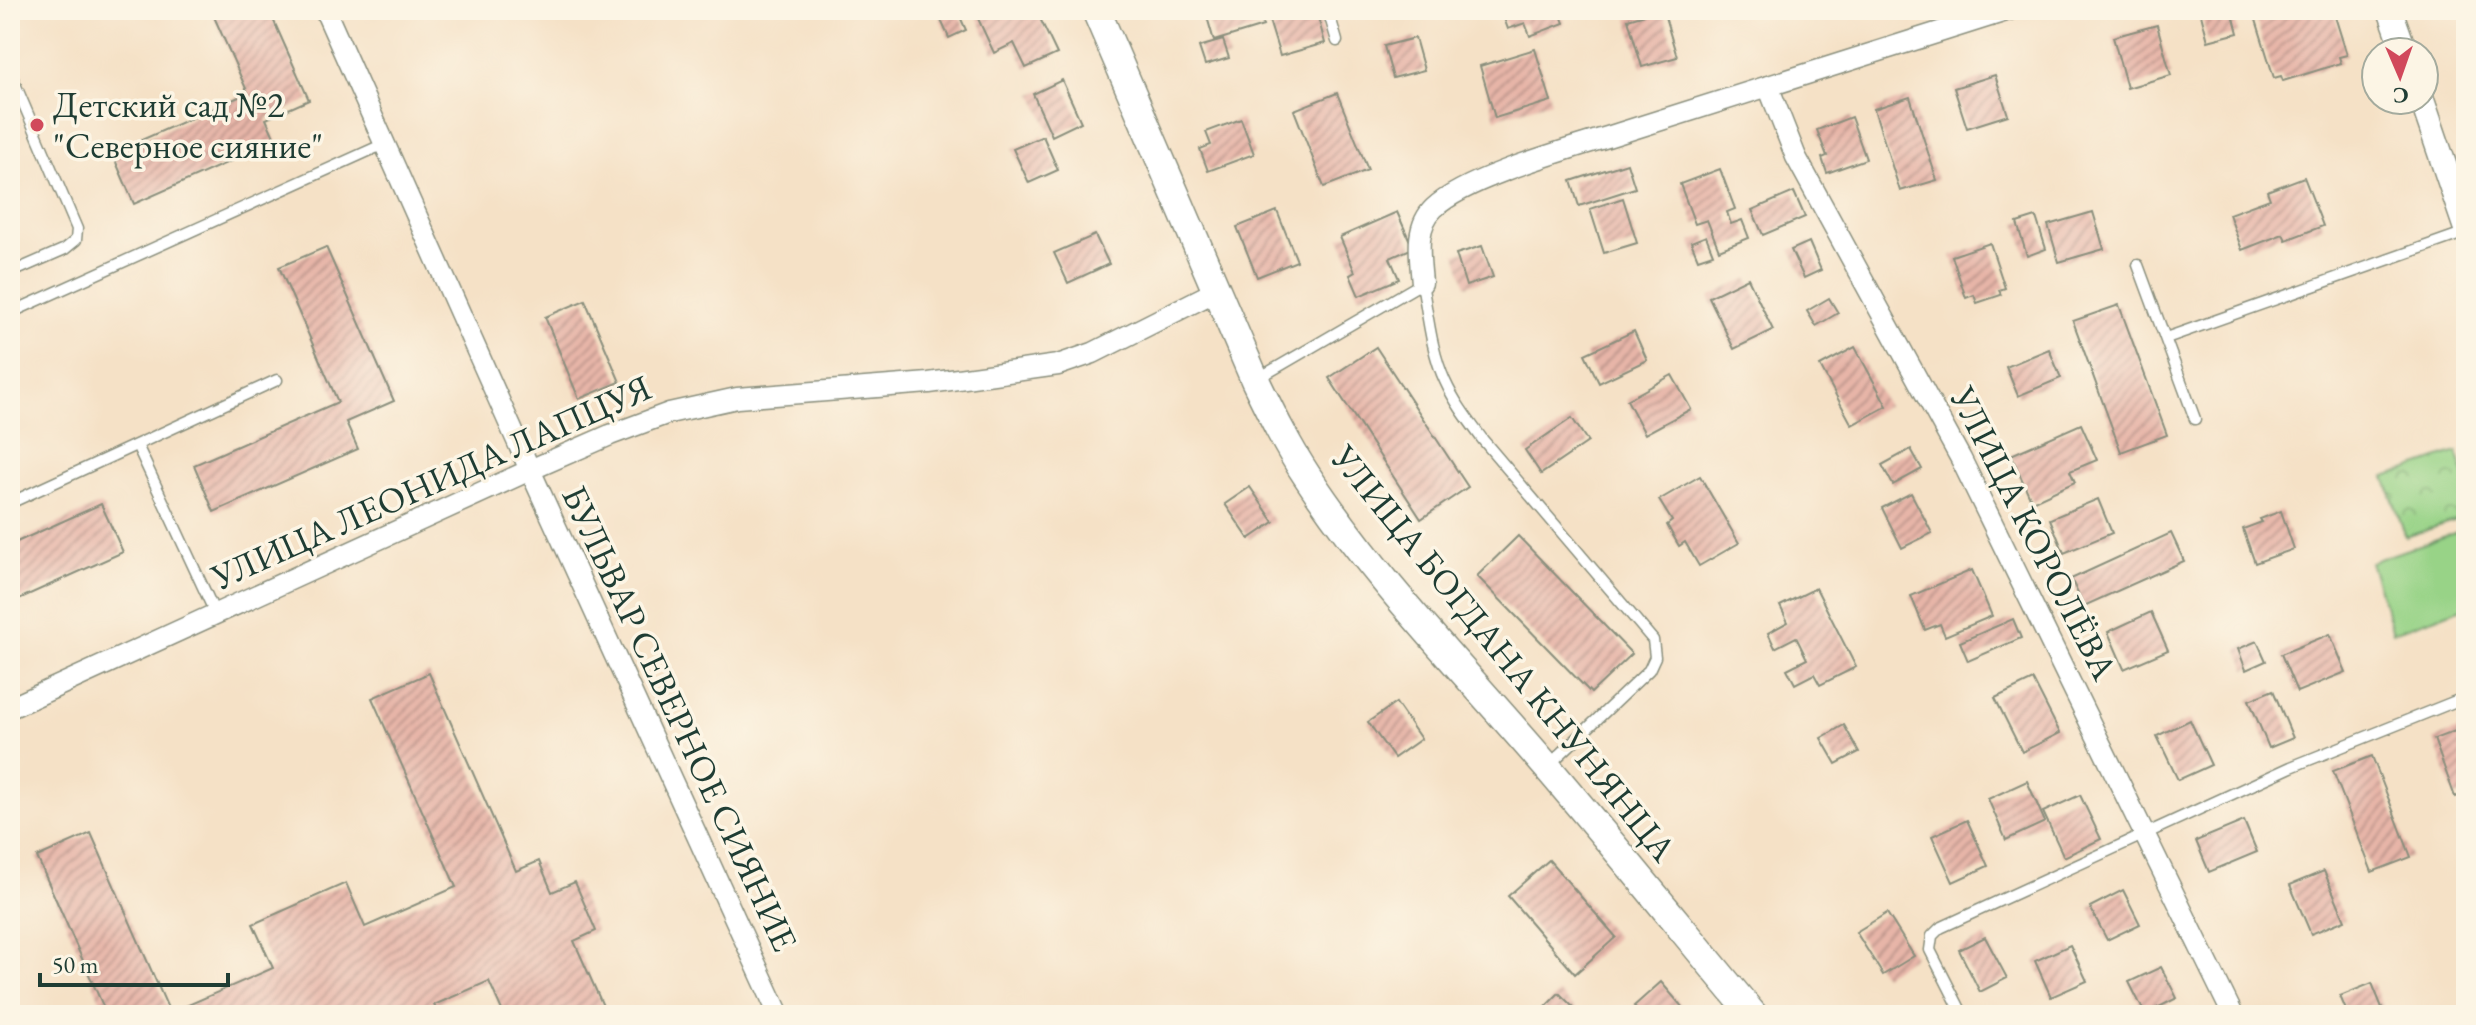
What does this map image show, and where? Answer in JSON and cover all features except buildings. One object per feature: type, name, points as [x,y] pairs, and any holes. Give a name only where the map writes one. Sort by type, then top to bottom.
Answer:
[{"type":"main road","name":"УЛИЦА БОГДАНА КНУНЯНЦА","points":[[1096,10],[1255,380],[1282,435],[1331,511],[1439,644],[1547,767],[1753,1015]]},
{"type":"street","name":"БУЛЬВАР СЕВЕРНОЕ СИЯНИЕ","points":[[325,10],[530,470],[779,1015]]},
{"type":"street","points":[[2390,10],[2399,36]]},
{"type":"street","points":[[1422,283],[1419,247],[1423,222],[1436,206],[1473,184],[1577,147],[2003,11]]},
{"type":"street","name":"УЛИЦА КОРОЛЁВА","points":[[1768,86],[1796,157],[1961,459],[2233,1015]]},
{"type":"street","points":[[2429,116],[2458,179],[2466,231]]},
{"type":"street","name":"УЛИЦА ЛЕОНИДА ЛАПЦУЯ","points":[[10,708],[530,470],[669,413],[737,398],[929,383],[1058,365],[1093,353],[1216,291]]},
{"type":"lane","points":[[1328,10],[1337,41]]},
{"type":"lane","points":[[10,72],[77,229],[76,240],[65,249],[10,273]]},
{"type":"lane","points":[[10,313],[384,144]]},
{"type":"lane","points":[[2166,338],[2466,231]]},
{"type":"lane","points":[[2138,265],[2195,419]]},
{"type":"lane","points":[[1255,380],[1422,283],[1434,350],[1444,380],[1459,408],[1653,640],[1655,657],[1649,670],[1547,767]]},
{"type":"lane","points":[[10,503],[277,380]]},
{"type":"lane","points":[[137,445],[215,613]]},
{"type":"lane","points":[[1962,1013],[1930,950],[1932,936],[1940,928],[2291,767],[2466,697]]},
{"type":"green space","points":[[2457,452],[2466,479],[2466,517],[2406,537],[2385,477]]},
{"type":"green space","points":[[2466,529],[2466,607],[2393,632],[2370,562]]},
{"type":"place","name":"Детский сад №2 \"Северное сияние\"","points":[[37,125]]}]
